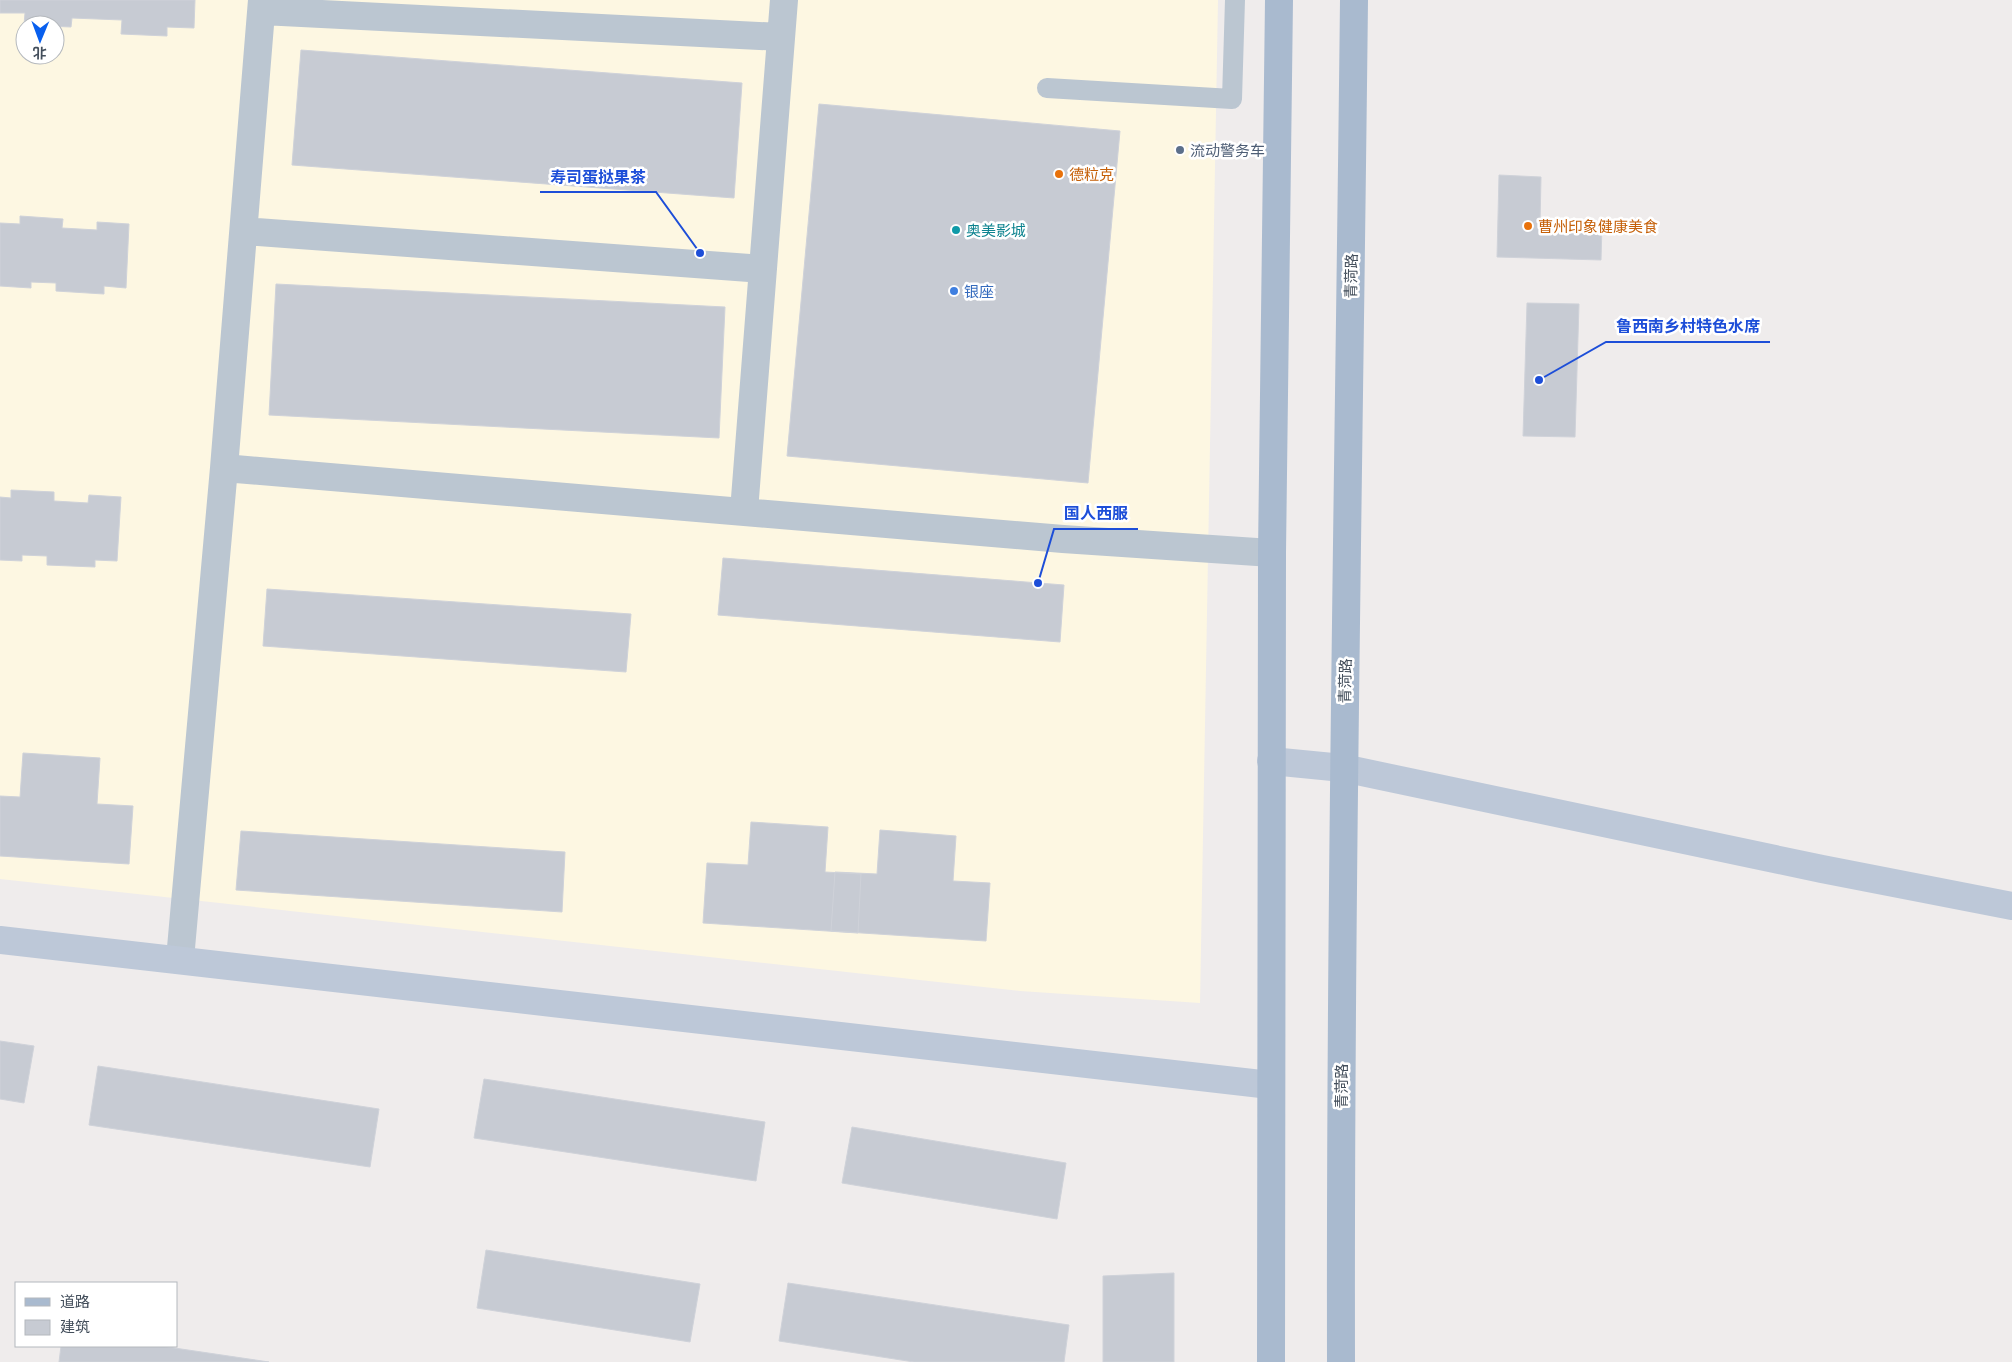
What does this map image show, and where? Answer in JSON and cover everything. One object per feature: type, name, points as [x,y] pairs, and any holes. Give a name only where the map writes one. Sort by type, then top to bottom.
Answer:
[{"type":"main road","points":[[1271,1362],[1272,553],[1279,0]]},
{"type":"main road","name":"青菏路","points":[[1342,1362],[1340,1074],[1354,0]]},
{"type":"street","points":[[744,511],[784,0]]},
{"type":"street","points":[[180,959],[224,468],[262,5],[781,37]]},
{"type":"street","points":[[244,231],[763,269]]},
{"type":"street","points":[[224,468],[1063,539],[1272,553]]},
{"type":"street","points":[[1271,761],[1343,768],[1812,867],[2012,906]]},
{"type":"street","points":[[0,940],[180,959],[1270,1085]]},
{"type":"lane","points":[[1047,88],[1232,98],[1235,0]]},
{"type":"shaded area","points":[[0,0],[1218,0],[1200,1003],[1020,991],[0,879]]},
{"type":"building","points":[[0,0],[195,0],[194,28],[167,27],[167,36],[121,34],[122,20],[72,18],[71,27],[65,27],[65,15],[0,13]]},
{"type":"building","points":[[301,50],[742,83],[734,198],[292,165]]},
{"type":"building","name":"银座","points":[[819,104],[1120,131],[1088,483],[787,456]]},
{"type":"building","points":[[1499,175],[1541,177],[1540,224],[1602,226],[1601,260],[1497,257]]},
{"type":"building","points":[[20,216],[63,219],[62,228],[97,230],[97,222],[129,224],[126,288],[104,286],[104,294],[56,291],[56,283],[31,282],[31,288],[0,286],[0,223],[20,224]]},
{"type":"building","points":[[276,284],[725,307],[719,438],[269,415]]},
{"type":"building","points":[[1527,303],[1579,304],[1575,437],[1523,436]]},
{"type":"building","points":[[11,490],[54,492],[54,501],[88,503],[89,495],[121,497],[117,561],[95,560],[95,567],[47,565],[47,556],[22,555],[22,561],[0,560],[0,497],[11,498]]},
{"type":"building","points":[[723,558],[1064,585],[1060,642],[718,615]]},
{"type":"building","points":[[267,589],[631,614],[626,672],[263,646]]},
{"type":"building","points":[[23,753],[100,758],[97,804],[133,806],[129,864],[0,856],[0,796],[20,797]]},
{"type":"building","points":[[751,822],[828,827],[825,872],[861,874],[858,933],[703,923],[707,863],[748,865]]},
{"type":"building","points":[[880,830],[956,836],[953,881],[990,883],[986,941],[831,931],[835,872],[877,874]]},
{"type":"building","points":[[241,831],[565,852],[562,912],[236,890]]},
{"type":"building","points":[[0,1041],[34,1046],[24,1103],[0,1099]]},
{"type":"building","points":[[98,1066],[379,1109],[370,1167],[89,1125]]},
{"type":"building","points":[[484,1079],[765,1122],[756,1181],[474,1138]]},
{"type":"building","points":[[852,1127],[1066,1163],[1057,1219],[842,1183]]},
{"type":"building","points":[[486,1250],[700,1284],[690,1342],[477,1308]]},
{"type":"building","points":[[1174,1273],[1174,1362],[1103,1362],[1103,1276]]},
{"type":"building","points":[[788,1283],[1069,1325],[1064,1362],[914,1362],[779,1341]]},
{"type":"building","points":[[61,1347],[168,1347],[269,1362],[59,1362]]},
{"type":"place","name":"流动警务车","points":[[1180,150]]},
{"type":"place","name":"德粒克","points":[[1059,174]]},
{"type":"place","name":"曹州印象健康美食","points":[[1528,226]]},
{"type":"place","name":"奥美影城","points":[[956,230]]},
{"type":"place","name":"寿司蛋挞果茶","points":[[700,253]]},
{"type":"place","name":"银座","points":[[954,291]]},
{"type":"place","name":"鲁西南乡村特色水席","points":[[1539,380]]},
{"type":"place","name":"国人西服","points":[[1038,583]]}]
